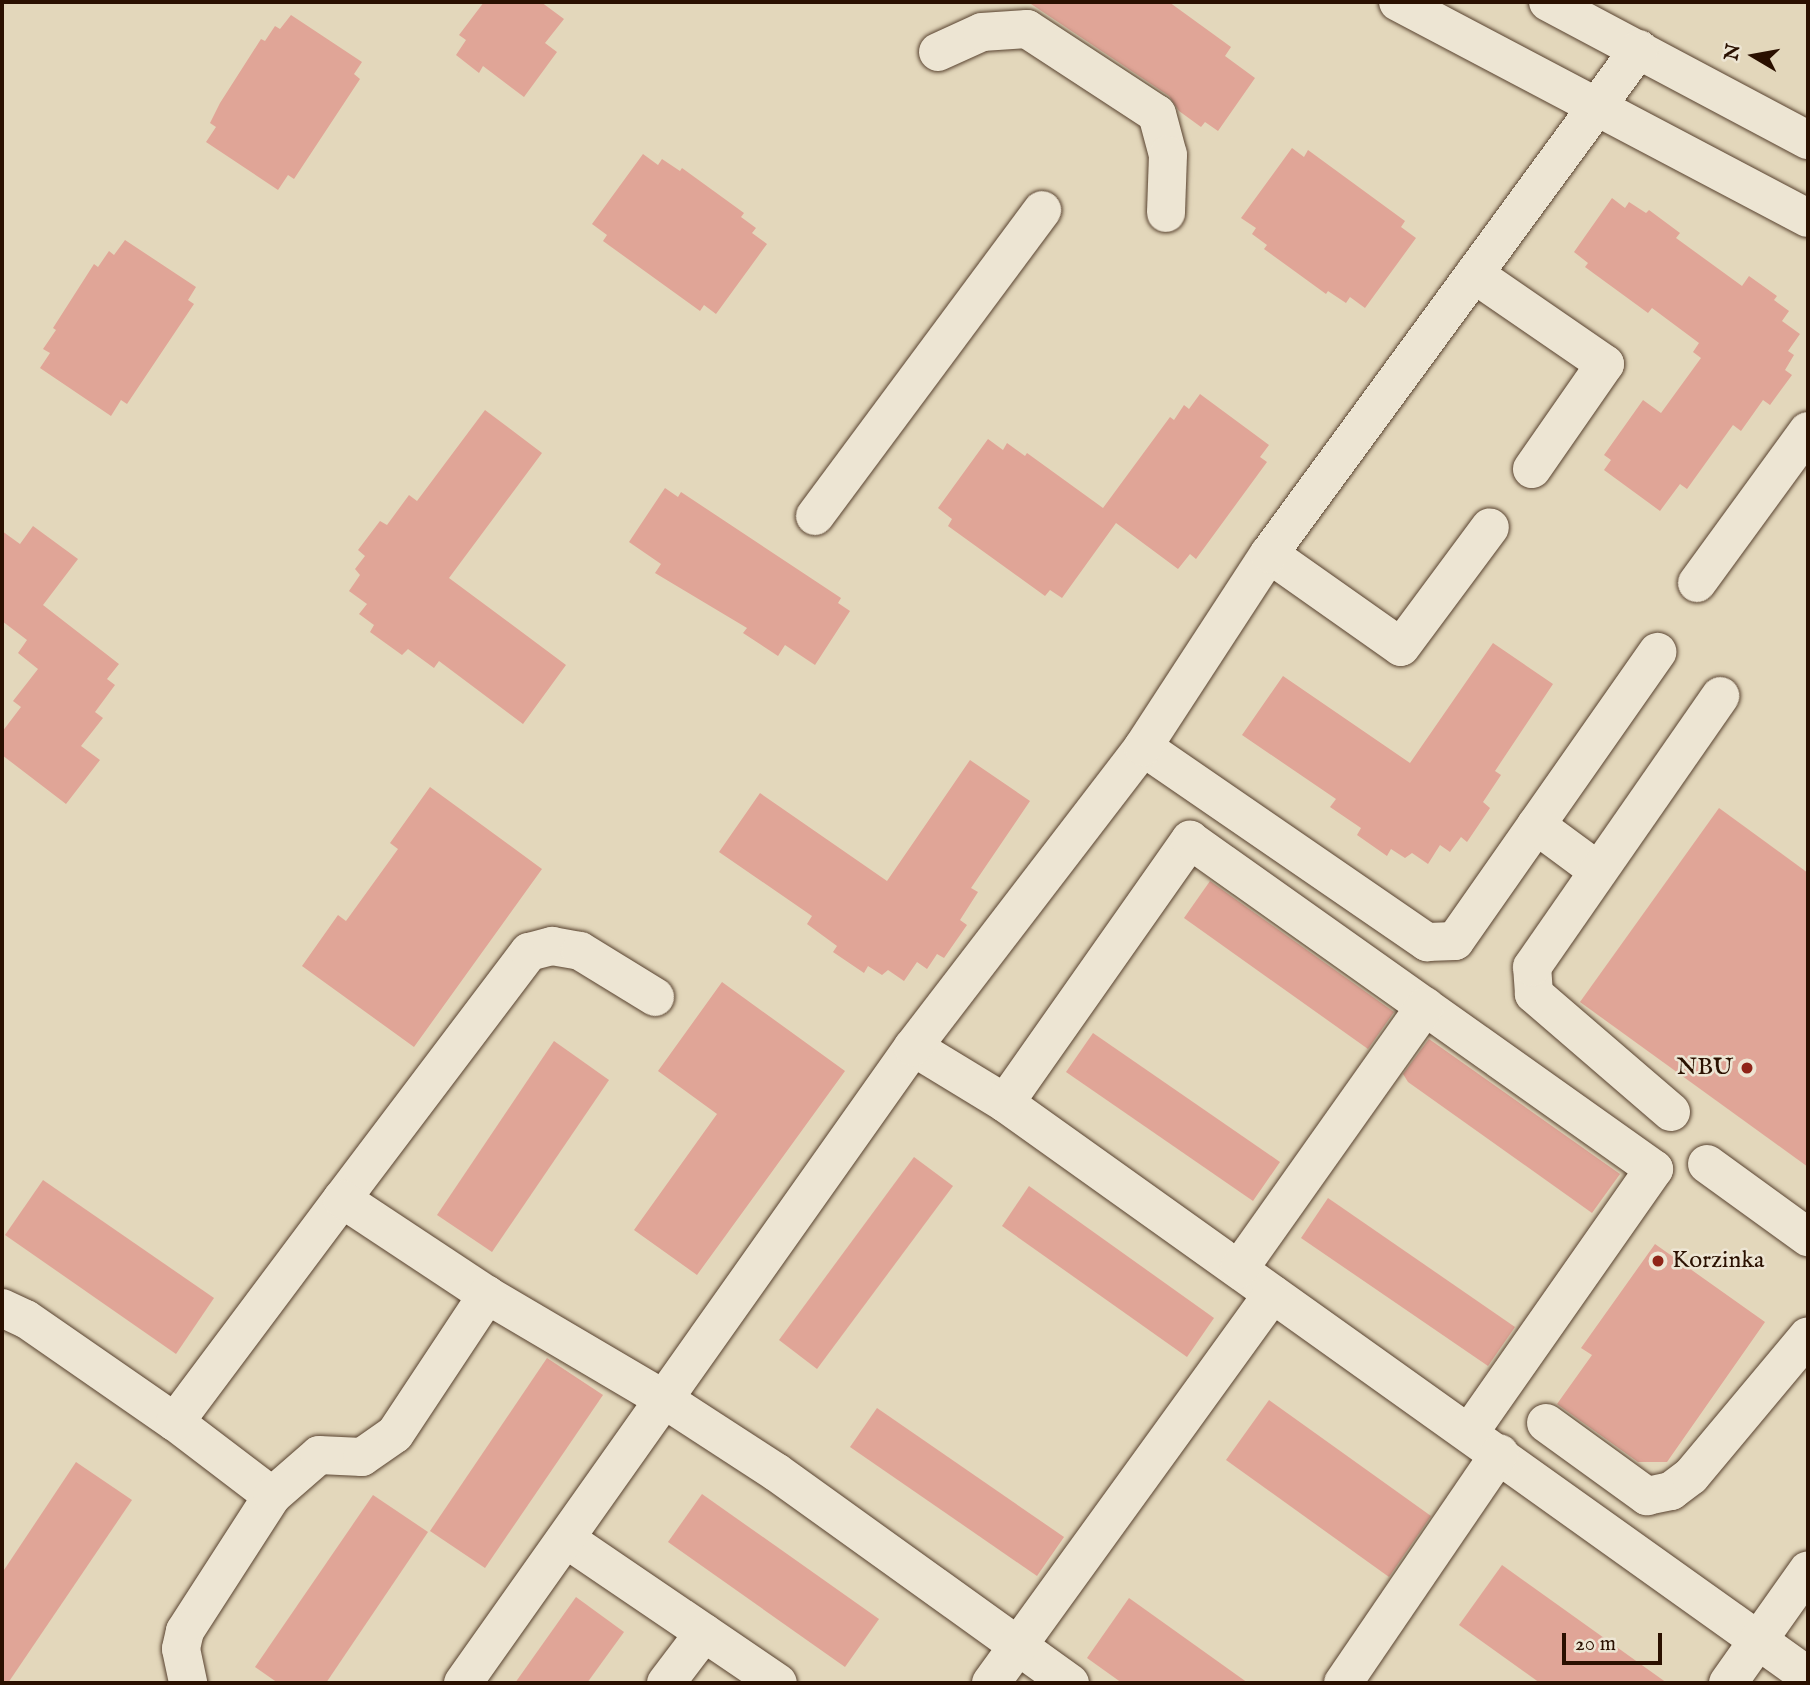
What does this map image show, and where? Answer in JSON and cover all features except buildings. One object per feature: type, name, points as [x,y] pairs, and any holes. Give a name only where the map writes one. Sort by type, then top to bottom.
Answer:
[{"type":"street","points":[[1398,2],[1808,218]]},
{"type":"street","points":[[1548,2],[1808,140]]},
{"type":"street","points":[[938,52],[982,32],[1027,29],[1157,114],[1168,155],[1166,212]]},
{"type":"street","points":[[463,1683],[913,1047],[1143,747],[1269,554],[1639,49]]},
{"type":"street","points":[[815,516],[1042,210]]},
{"type":"street","points":[[1474,274],[1605,364],[1532,469]]},
{"type":"street","points":[[1697,583],[1808,431]]},
{"type":"street","points":[[1269,554],[1401,647],[1490,527]]},
{"type":"street","points":[[1143,747],[1427,942],[1455,942],[1657,652]]},
{"type":"street","points":[[1671,1112],[1534,994],[1532,967],[1720,696]]},
{"type":"street","points":[[1536,825],[1597,870]]},
{"type":"street","points":[[1005,1103],[1190,840],[1654,1169],[1485,1443],[1343,1683]]},
{"type":"street","points":[[175,1422],[529,952],[552,946],[580,951],[655,997]]},
{"type":"street","points":[[1239,1269],[1425,1006]]},
{"type":"street","points":[[913,1047],[1005,1103],[1808,1676]]},
{"type":"street","points":[[1707,1164],[1808,1237]]},
{"type":"street","points":[[342,1199],[487,1295],[665,1400],[776,1472],[1070,1683]]},
{"type":"street","points":[[991,1683],[1273,1294]]},
{"type":"street","points":[[188,1683],[181,1649],[185,1631],[272,1496],[319,1455],[362,1457],[395,1434],[487,1295]]},
{"type":"street","points":[[2,1308],[26,1319],[175,1422],[272,1496]]},
{"type":"street","points":[[1546,1423],[1647,1496],[1671,1491],[1691,1476],[1808,1336]]},
{"type":"street","points":[[566,1539],[778,1683]]},
{"type":"street","points":[[1728,1683],[1808,1570]]},
{"type":"street","points":[[666,1683],[704,1633]]},
{"type":"place","name":"NBU","points":[[1747,1068]]},
{"type":"place","name":"Korzinka","points":[[1658,1261]]}]
